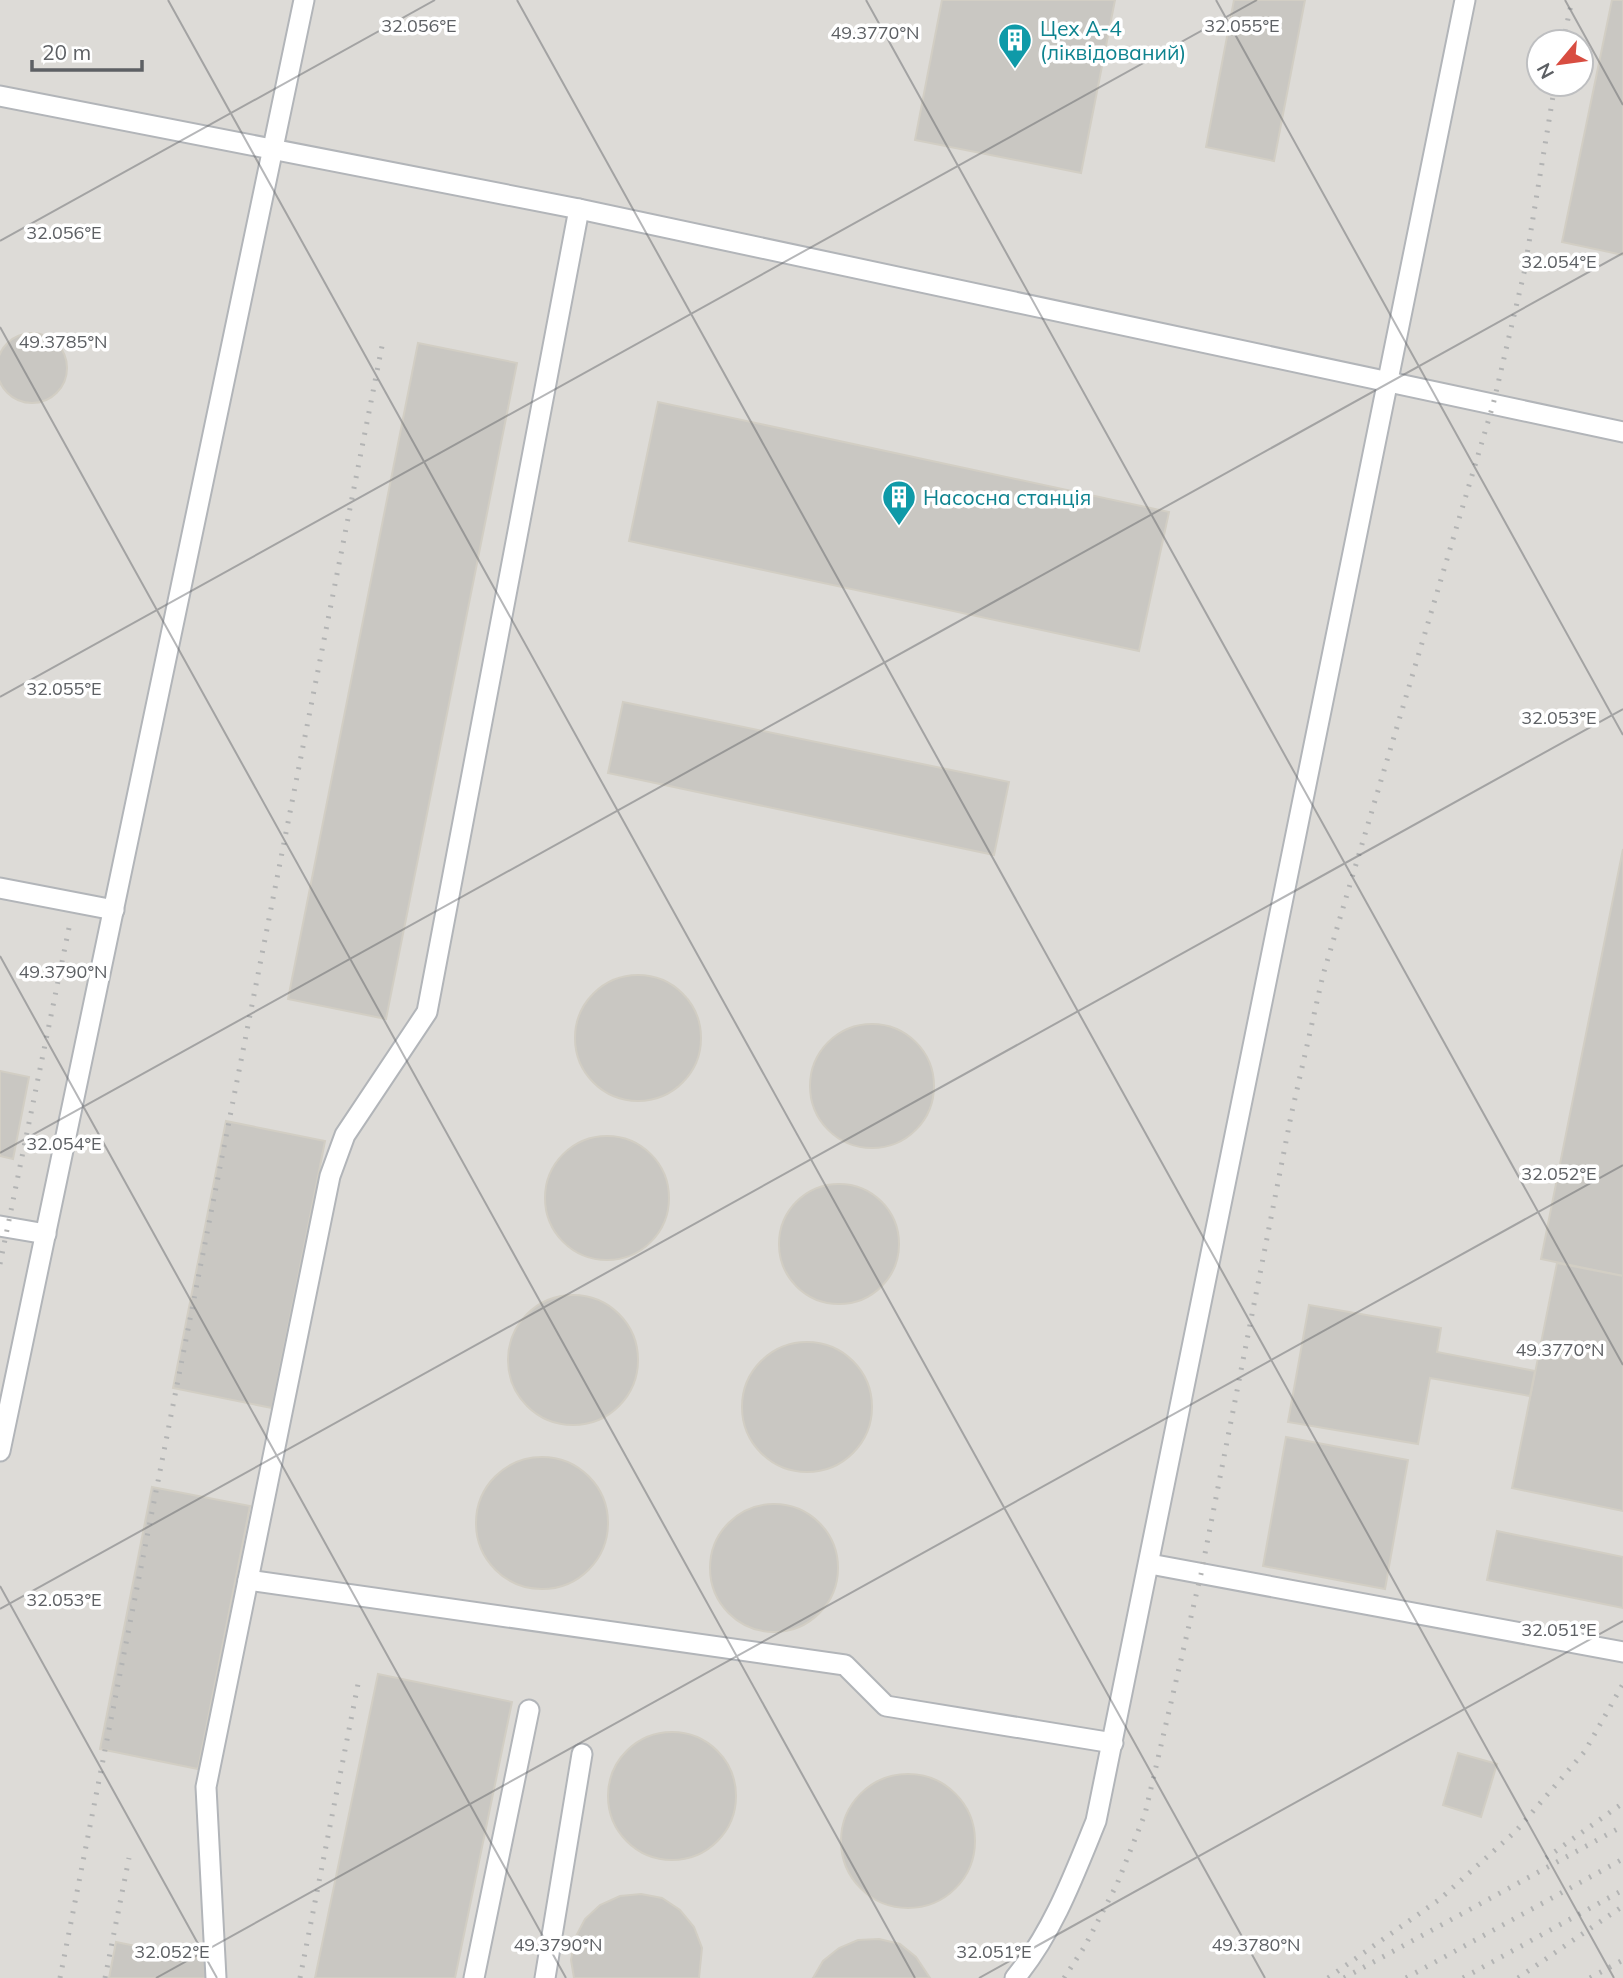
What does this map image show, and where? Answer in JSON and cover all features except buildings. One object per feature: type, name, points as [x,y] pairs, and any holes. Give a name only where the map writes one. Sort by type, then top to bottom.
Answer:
[{"type":"lane","points":[[0,1451],[304,0]]},
{"type":"lane","points":[[1015,1978],[1028,1963],[1068,1892],[1096,1821],[1465,0]]},
{"type":"lane","points":[[0,96],[579,209],[1623,432]]},
{"type":"lane","points":[[216,1978],[206,1787],[330,1176],[345,1135],[428,1012],[579,209]]},
{"type":"lane","points":[[0,888],[114,910]]},
{"type":"lane","points":[[0,1226],[46,1234]]},
{"type":"lane","points":[[1150,1564],[1623,1652]]},
{"type":"lane","points":[[248,1580],[845,1665],[886,1706],[1113,1743]]},
{"type":"lane","points":[[474,1978],[528,1710]]},
{"type":"lane","points":[[545,1978],[582,1754]]},
{"type":"shaded area","points":[[0,0],[1623,0],[1623,1978],[0,1978]]},
{"type":"railway","points":[[1566,28],[1572,0]]},
{"type":"railway","points":[[1064,1978],[1085,1946],[1117,1884],[1145,1814],[1201,1574],[1291,1116],[1323,975],[1493,405],[1524,273],[1553,98]]},
{"type":"railway","points":[[60,1978],[383,341]]},
{"type":"railway","points":[[0,1264],[70,923]]},
{"type":"railway","points":[[300,1978],[359,1679]]},
{"type":"railway","points":[[1328,1978],[1440,1899],[1516,1831],[1585,1751],[1623,1684]]},
{"type":"railway","points":[[1546,1858],[1623,1803]]},
{"type":"railway","points":[[1344,1978],[1623,1826]]},
{"type":"railway","points":[[105,1978],[129,1858]]},
{"type":"railway","points":[[1406,1978],[1623,1859]]},
{"type":"railway","points":[[1463,1978],[1623,1890]]},
{"type":"railway","points":[[1518,1978],[1623,1906]]},
{"type":"railway","points":[[1590,1978],[1623,1960]]},
{"type":"place","name":"Цех А-4 (ліквідований)","points":[[1015,70]]},
{"type":"place","name":"Насосна станція","points":[[899,527]]}]
